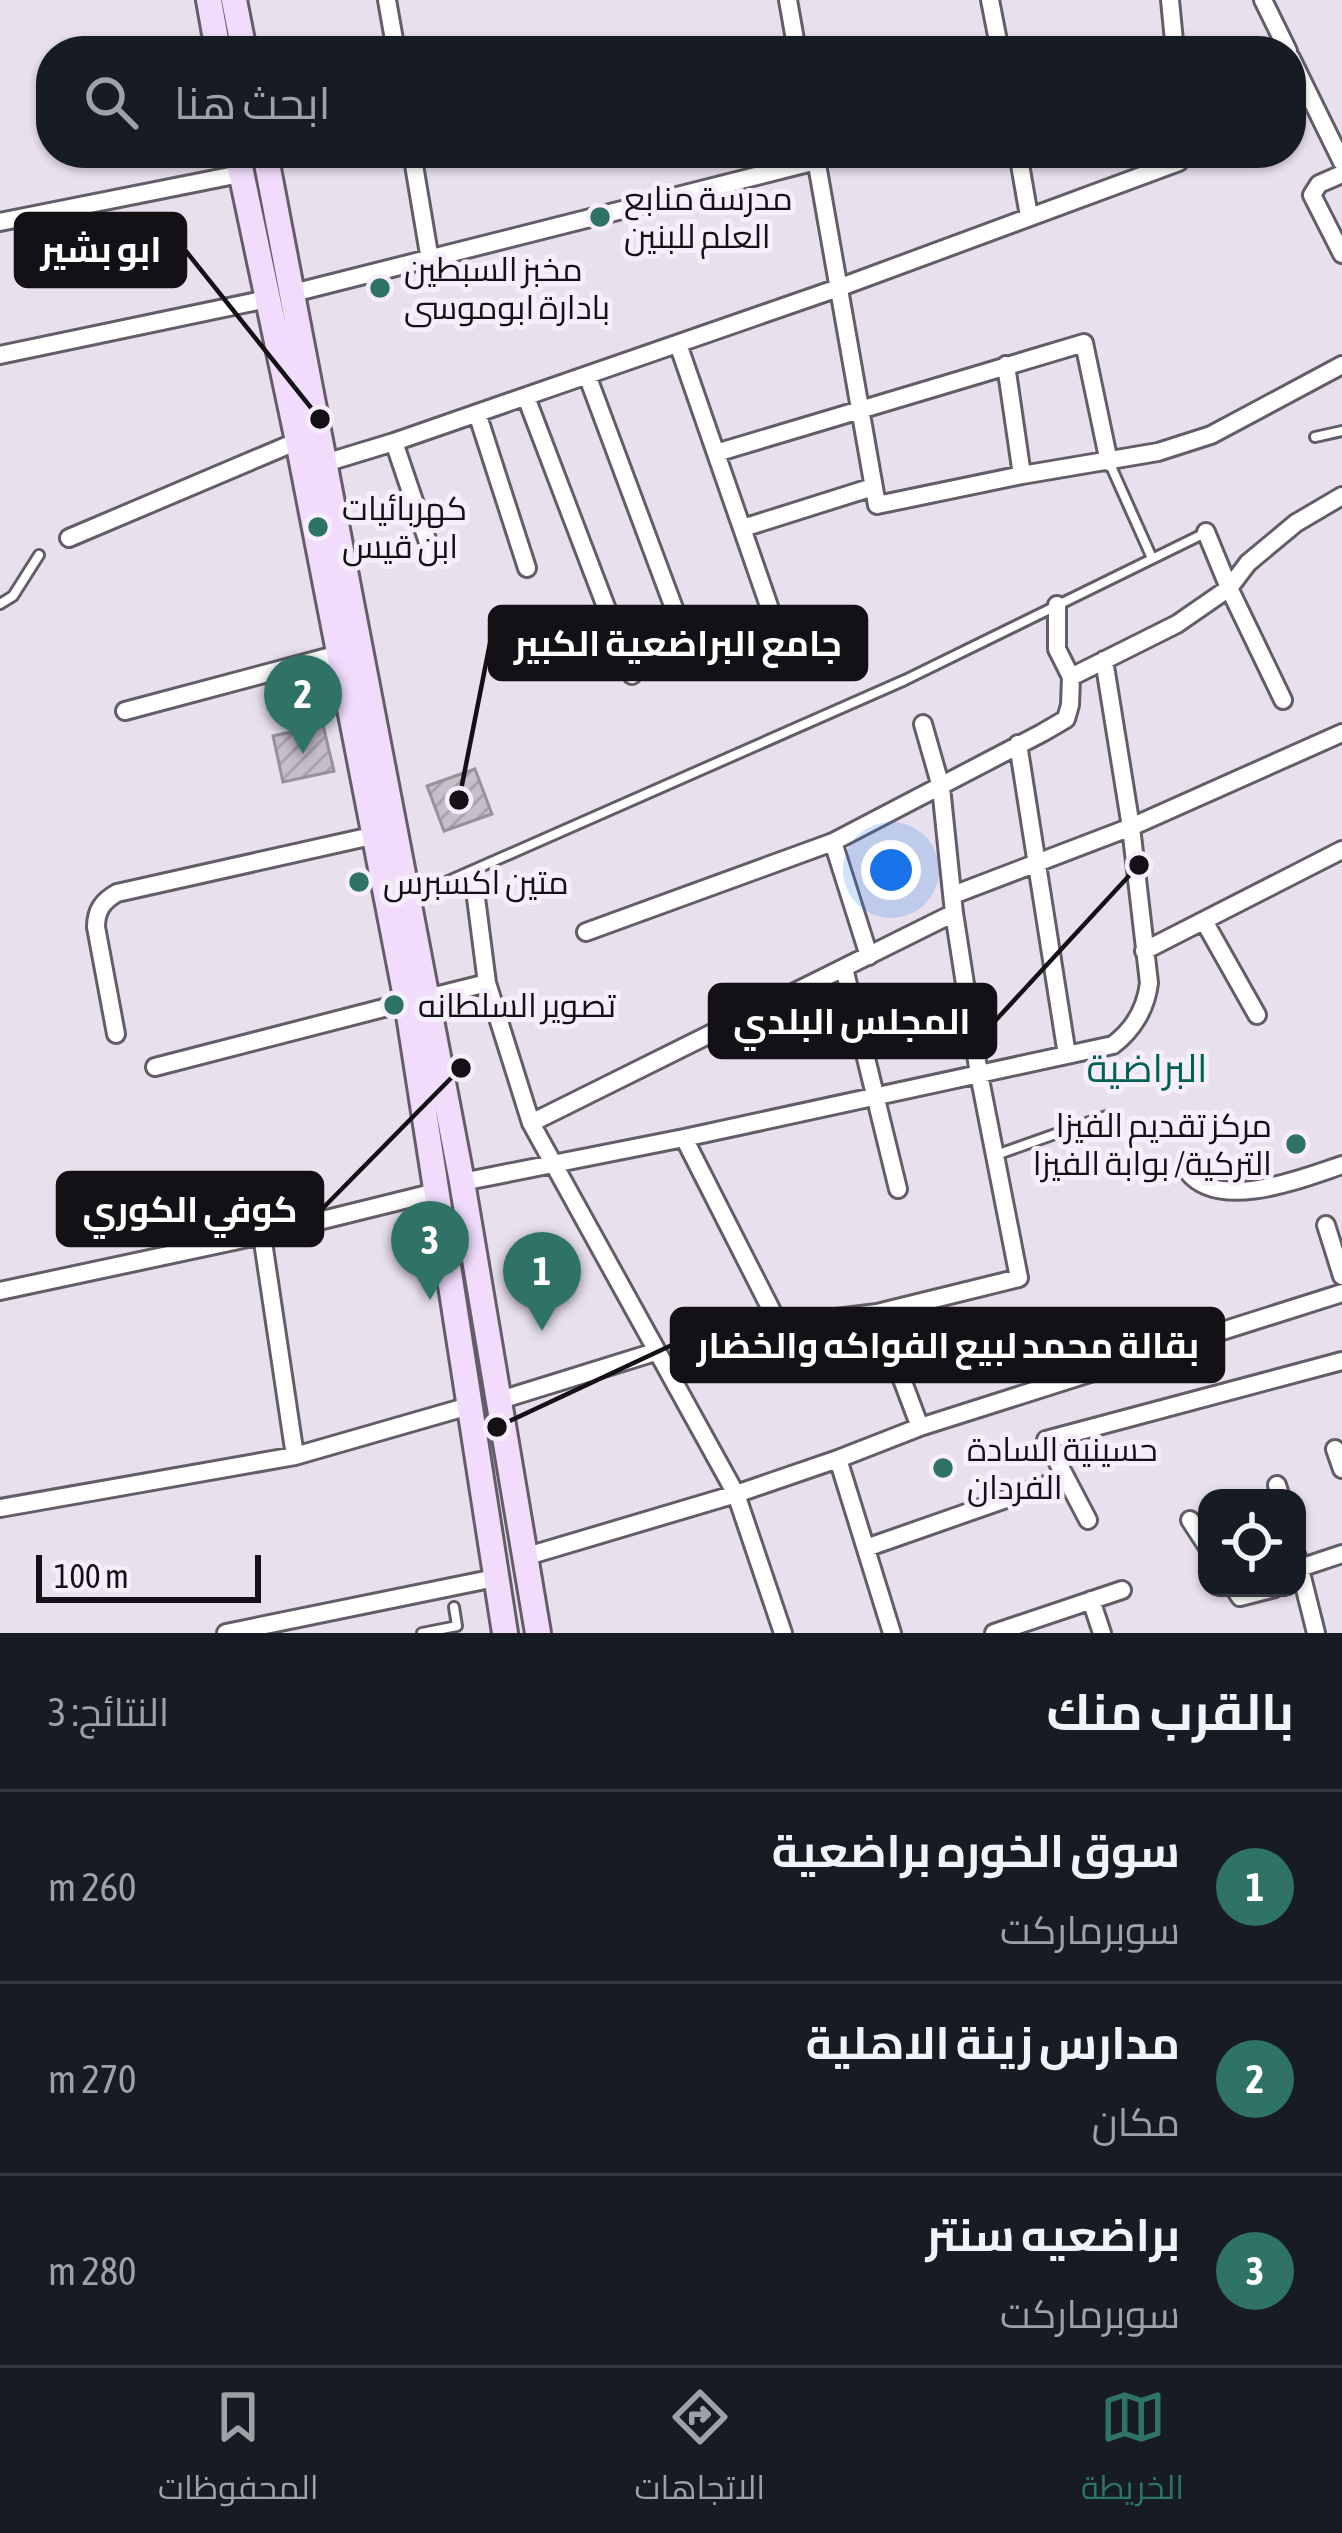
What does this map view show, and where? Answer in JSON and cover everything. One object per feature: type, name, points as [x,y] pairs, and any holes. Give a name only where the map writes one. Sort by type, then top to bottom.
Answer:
[{"type":"main road","points":[[218,36],[219,1]]},
{"type":"main road","points":[[219,1],[236,36]]},
{"type":"main road","points":[[239,168],[376,835],[462,1182],[538,1633]]},
{"type":"main road","points":[[268,168],[409,899],[436,1192],[506,1633]]},
{"type":"main road","points":[[266,299],[293,293]]},
{"type":"main road","points":[[482,1484],[512,1480]]},
{"type":"street","points":[[387,0],[393,36]]},
{"type":"street","points":[[788,0],[794,36]]},
{"type":"street","points":[[990,0],[997,36]]},
{"type":"street","points":[[1170,0],[1175,36]]},
{"type":"street","points":[[1263,0],[1280,36]]},
{"type":"street","points":[[1306,89],[1342,162]]},
{"type":"street","points":[[0,222],[218,168]]},
{"type":"street","points":[[415,168],[430,260]]},
{"type":"street","points":[[293,293],[775,168]]},
{"type":"street","points":[[818,168],[877,505],[1158,452],[1211,435],[1342,365]]},
{"type":"street","points":[[1021,168],[1029,216]]},
{"type":"street","points":[[325,463],[838,288],[1162,168]]},
{"type":"street","points":[[1342,174],[1319,184],[1312,195],[1342,254]]},
{"type":"street","points":[[0,355],[266,299]]},
{"type":"street","points":[[716,453],[1084,343],[1109,462]]},
{"type":"street","points":[[678,344],[769,605]]},
{"type":"street","points":[[1006,365],[1022,475]]},
{"type":"street","points":[[587,375],[690,651]]},
{"type":"street","points":[[526,397],[632,675]]},
{"type":"street","points":[[478,413],[527,568]]},
{"type":"street","points":[[69,538],[298,441]]},
{"type":"street","points":[[394,442],[433,557]]},
{"type":"street","points":[[743,529],[873,487]]},
{"type":"street","points":[[1071,677],[1177,624],[1229,588],[1248,563],[1296,523],[1342,496]]},
{"type":"street","points":[[1206,532],[1283,700]]},
{"type":"street","points":[[586,932],[832,842],[1066,719],[1071,677],[1057,649],[1057,605]]},
{"type":"street","points":[[125,711],[339,655]]},
{"type":"street","points":[[462,1182],[1113,1045],[1131,1028],[1147,998],[1149,983],[1131,827],[1104,660]]},
{"type":"street","points":[[684,1138],[779,1325],[877,1313],[1019,1278],[979,1074],[941,787],[923,724]]},
{"type":"street","points":[[531,1123],[869,956],[954,904],[1036,863],[1131,827],[1342,733]]},
{"type":"street","points":[[1018,745],[1067,1055]]},
{"type":"street","points":[[116,1034],[96,927],[100,906],[108,898],[376,835]]},
{"type":"street","points":[[832,842],[869,956]]},
{"type":"street","points":[[1144,951],[1342,850]]},
{"type":"street","points":[[476,890],[487,983],[531,1123],[736,1494],[783,1633]]},
{"type":"street","points":[[1204,921],[1257,1015]]},
{"type":"street","points":[[844,968],[898,1190]]},
{"type":"street","points":[[155,1067],[487,983]]},
{"type":"street","points":[[1189,1172],[1210,1188],[1249,1190],[1342,1165]]},
{"type":"street","points":[[0,1291],[436,1192]]},
{"type":"street","points":[[1326,1226],[1342,1276]]},
{"type":"street","points":[[262,1235],[295,1456]]},
{"type":"street","points":[[524,1557],[736,1494],[920,1427],[1342,1293]]},
{"type":"street","points":[[877,1313],[920,1427]]},
{"type":"street","points":[[500,1400],[656,1352]]},
{"type":"street","points":[[1088,1520],[1046,1440],[1342,1361]]},
{"type":"street","points":[[0,1508],[295,1456],[469,1406]]},
{"type":"street","points":[[1335,1449],[1342,1469]]},
{"type":"street","points":[[838,1459],[892,1633]]},
{"type":"street","points":[[866,1548],[1066,1478]]},
{"type":"street","points":[[1190,1520],[1198,1532]]},
{"type":"street","points":[[1306,1569],[1342,1554]]},
{"type":"street","points":[[226,1633],[496,1578]]},
{"type":"street","points":[[994,1633],[1039,1626],[1122,1590]]},
{"type":"street","points":[[1306,1597],[1316,1633]]},
{"type":"street","points":[[1090,1600],[1102,1633]]},
{"type":"lane","points":[[1315,436],[1342,431]]},
{"type":"lane","points":[[1109,462],[1152,558]]},
{"type":"lane","points":[[409,899],[905,680],[1206,532]]},
{"type":"lane","points":[[0,604],[13,596],[39,555]]},
{"type":"lane","points":[[995,1156],[1106,1116]]},
{"type":"lane","points":[[422,1633],[457,1626],[454,1607]]},
{"type":"building","points":[[323,725],[334,771],[283,782],[273,736]]},
{"type":"building","points":[[475,769],[492,814],[444,831],[427,786]]},
{"type":"place","name":"مدرسة منابع العلم للبنين","points":[[600,217]]},
{"type":"place","name":"مخبز السبطين بادارة ابوموسى","points":[[380,288]]},
{"type":"place","name":"ابو بشير","points":[[320,419]]},
{"type":"place","name":"كهربائيات ابن قيس","points":[[318,527]]},
{"type":"place","name":"مدارس زينة الاهلية","points":[[303,754]]},
{"type":"place","name":"جامع البراضعية الكبير","points":[[459,800]]},
{"type":"place","name":"المجلس البلدي","points":[[1139,865]]},
{"type":"place","name":"متين اكسبرس","points":[[359,882]]},
{"type":"place","name":"تصوير السلطانه","points":[[394,1005]]},
{"type":"place","name":"كوفي الكوري","points":[[461,1068]]},
{"type":"place","name":"مركز تقديم الفيزا التركية/ بوابة الفيزا","points":[[1296,1144]]},
{"type":"place","name":"براضعيه سنتر","points":[[430,1300]]},
{"type":"place","name":"سوق الخوره براضعية","points":[[542,1331]]},
{"type":"place","name":"بقالة محمد لبيع الفواكه والخضار","points":[[497,1427]]},
{"type":"place","name":"حسينية السادة الفردان","points":[[943,1468]]},
{"type":"district","name":"البراضية","points":[[1147,1068]]}]
